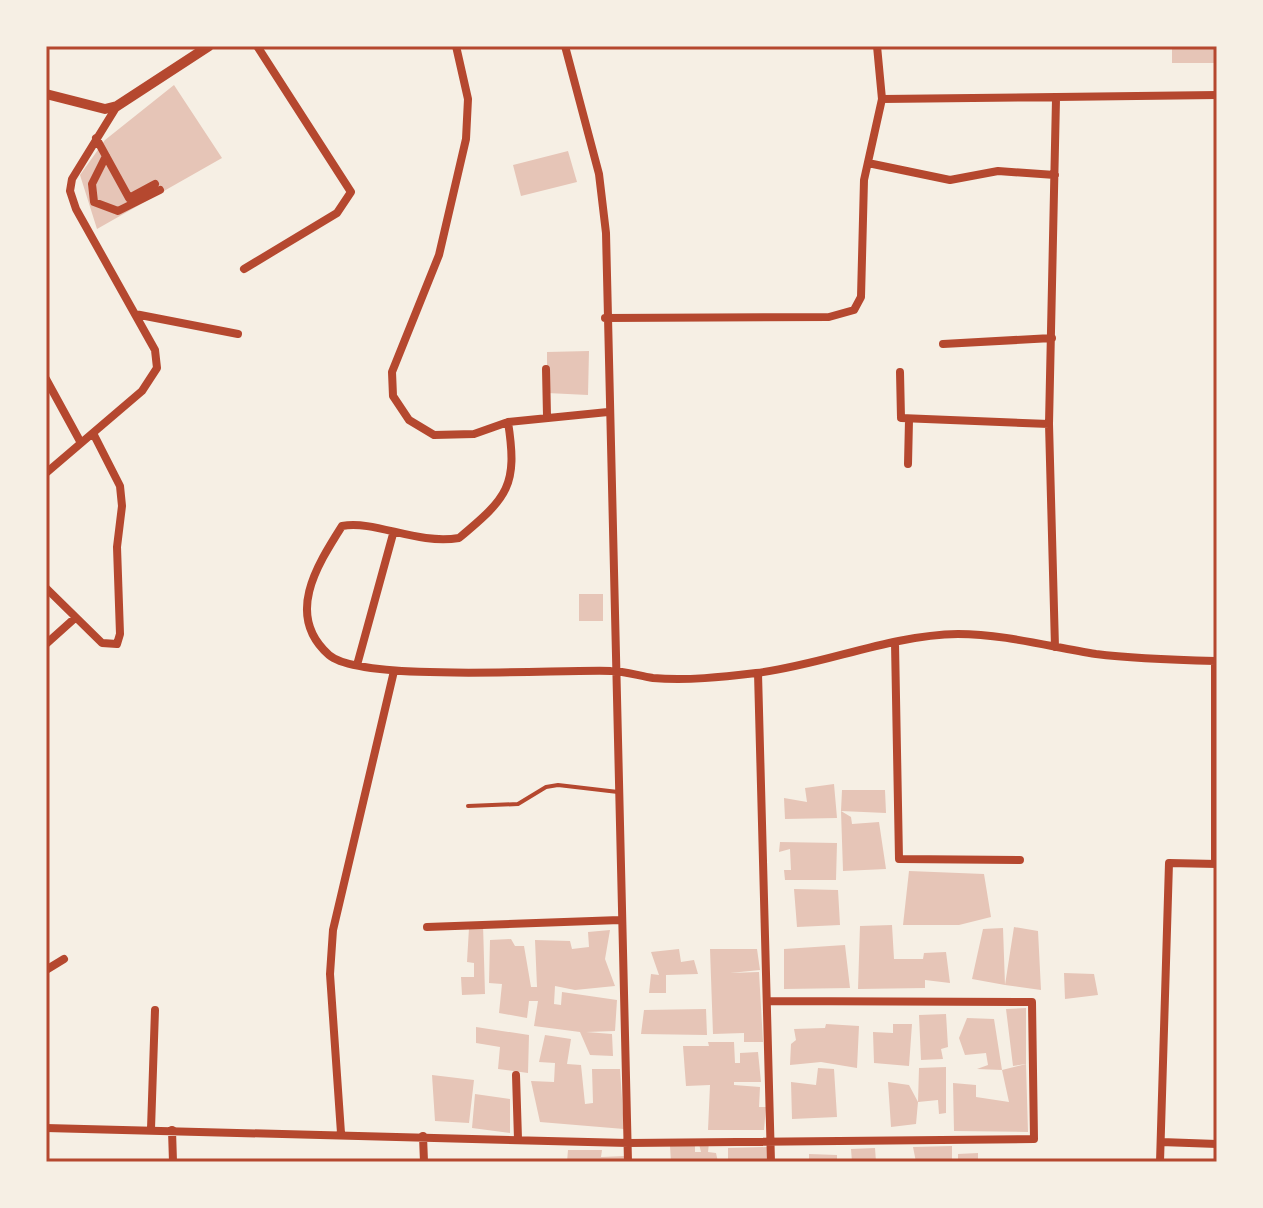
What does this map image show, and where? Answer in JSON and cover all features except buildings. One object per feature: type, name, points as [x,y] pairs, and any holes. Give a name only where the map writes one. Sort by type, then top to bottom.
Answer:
[{"type":"street","points":[[46,94],[105,109],[117,106],[209,46]]},
{"type":"street","points":[[244,269],[337,213],[351,192],[257,46]]},
{"type":"street","points":[[456,46],[468,99],[466,139],[439,255],[392,372],[393,396],[409,420],[434,435],[474,434],[508,422],[608,412]]},
{"type":"street","points":[[565,46],[602,196],[628,1162]]},
{"type":"street","points":[[605,318],[829,317],[854,310],[861,297],[860,234],[868,163],[882,99],[877,46]]},
{"type":"street","points":[[882,99],[1217,95]]},
{"type":"street","points":[[1055,647],[1049,424],[1056,99]]},
{"type":"street","points":[[46,473],[142,391],[157,368],[155,350],[76,209],[70,191],[72,179],[117,106]]},
{"type":"street","points":[[96,138],[106,156],[129,198],[157,187],[118,211],[94,202],[92,184],[106,156]]},
{"type":"street","points":[[868,163],[950,180],[998,171],[1055,175]]},
{"type":"street","points":[[135,314],[238,334]]},
{"type":"street","points":[[943,344],[1052,338]]},
{"type":"street","points":[[546,369],[547,416]]},
{"type":"street","points":[[900,372],[901,418],[1049,424]]},
{"type":"street","points":[[46,379],[81,443]]},
{"type":"street","points":[[908,464],[909,420]]},
{"type":"street","points":[[508,422],[513,475],[504,492],[459,538],[446,540],[393,534],[356,524],[342,526],[310,587],[306,619],[316,641],[332,658],[394,671],[615,671],[653,678],[758,673],[895,643],[961,634],[1099,654],[1216,661],[1216,864],[1169,863],[1160,1162]]},
{"type":"street","points":[[46,588],[102,643],[117,644],[120,634],[117,547],[122,506],[120,486],[93,433]]},
{"type":"street","points":[[357,665],[393,534]]},
{"type":"street","points":[[46,644],[75,618]]},
{"type":"street","points":[[895,643],[899,859],[1020,860]]},
{"type":"street","points":[[341,1133],[330,974],[333,930],[394,671]]},
{"type":"street","points":[[758,673],[771,1162]]},
{"type":"street","points":[[427,927],[620,920]]},
{"type":"street","points":[[46,970],[64,959]]},
{"type":"street","points":[[46,1128],[341,1133],[628,1143],[1034,1139],[1032,1002],[768,1001]]},
{"type":"street","points":[[151,1129],[155,1010]]},
{"type":"street","points":[[516,1075],[518,1139]]},
{"type":"street","points":[[172,1130],[173,1162]]},
{"type":"street","points":[[423,1136],[424,1162]]},
{"type":"street","points":[[1161,1142],[1217,1144]]},
{"type":"lane","points":[[468,806],[518,804],[546,787],[558,785],[618,792]]}]
